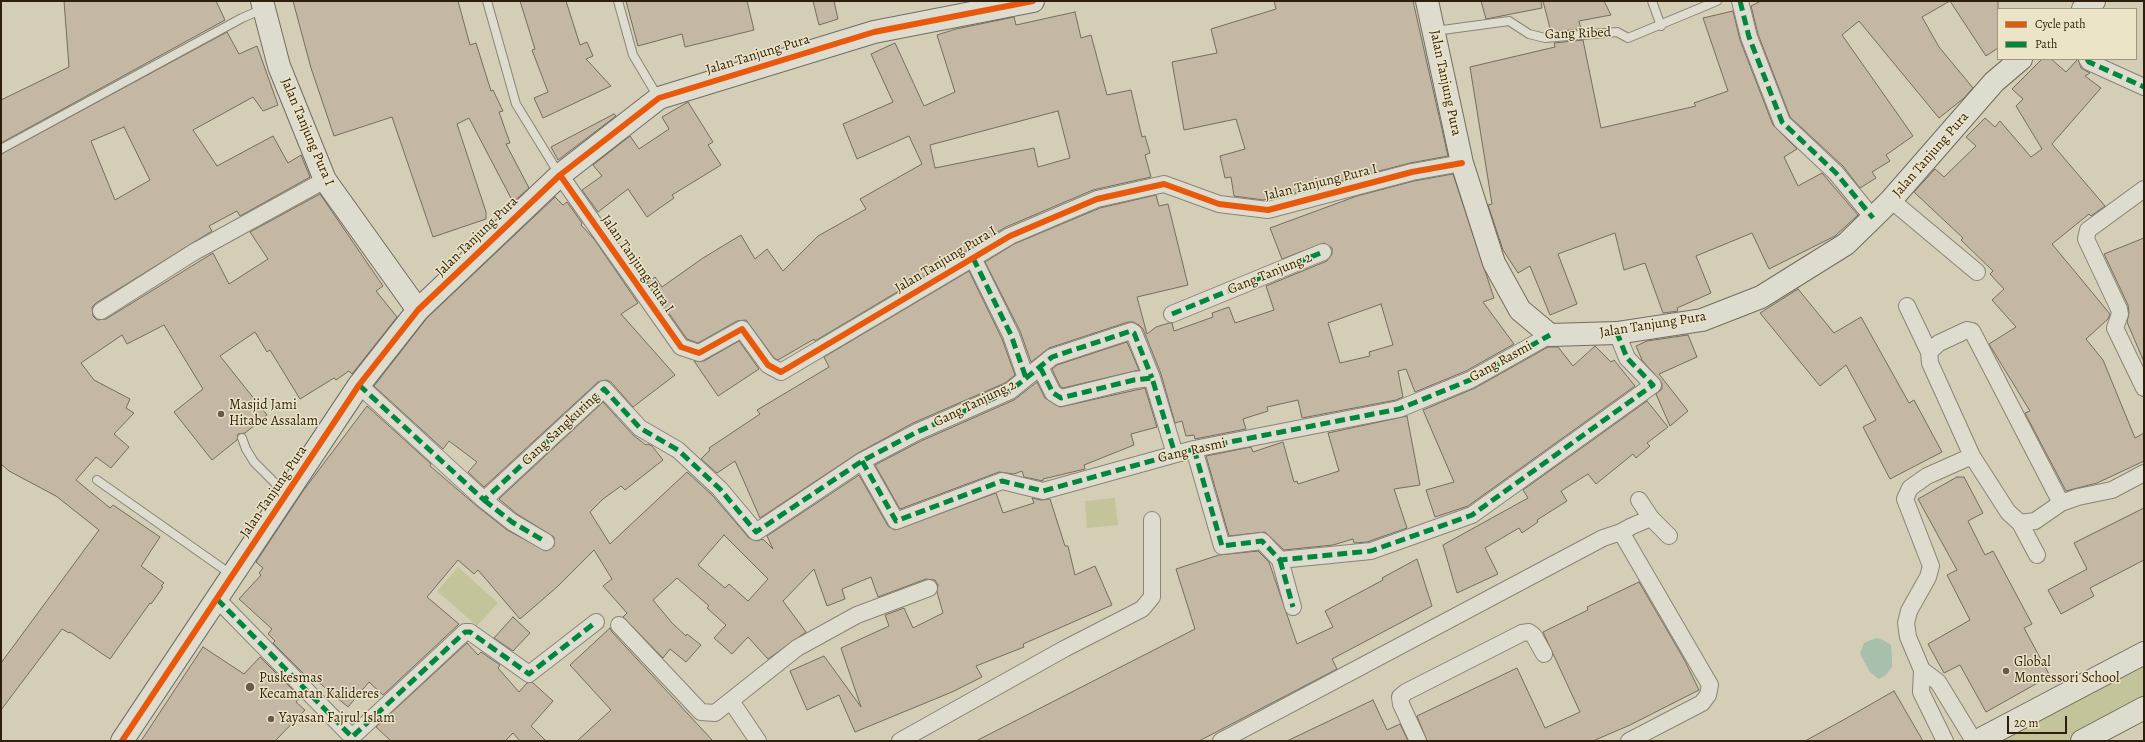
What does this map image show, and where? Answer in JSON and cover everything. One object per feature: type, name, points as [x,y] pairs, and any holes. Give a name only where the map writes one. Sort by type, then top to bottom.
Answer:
[{"type":"street","name":"Jalan Tanjung Pura","points":[[122,741],[359,385],[418,310],[560,174],[659,98],[874,32],[1033,1]]},
{"type":"street","name":"Jalan Tanjung Pura","points":[[1427,1],[1462,163],[1494,263],[1520,310],[1550,336],[1617,333],[1702,320],[1761,297],[1846,244],[1891,200],[1994,82],[2020,60]]},
{"type":"street","points":[[1740,1],[1749,37],[1782,122],[1836,173],[1873,218]]},
{"type":"street","points":[[2084,8],[2094,1]]},
{"type":"street","name":"Jalan Tanjung Pura I","points":[[263,5],[279,66],[325,180],[418,310]]},
{"type":"street","points":[[2088,60],[2089,62],[2144,87]]},
{"type":"street","name":"Jalan Tanjung Pura I","points":[[560,174],[681,347],[699,353],[742,329],[768,365],[781,372],[1010,236],[1097,199],[1164,184],[1219,204],[1268,210],[1412,172],[1462,163]]},
{"type":"street","points":[[101,311],[194,252],[325,180]]},
{"type":"street","points":[[2144,189],[2088,230],[2086,239],[2119,309],[2120,314],[2115,328],[2144,388]]},
{"type":"street","points":[[1891,200],[1978,272]]},
{"type":"street","name":"Gang Tanjung 2","points":[[1172,314],[1323,252]]},
{"type":"street","points":[[973,258],[1011,335],[1026,378]]},
{"type":"street","points":[[1907,306],[1929,352],[1930,363],[1972,456],[2008,512],[2020,523],[2037,555]]},
{"type":"street","points":[[1929,352],[1939,343],[1968,330],[1972,331],[2061,503]]},
{"type":"street","name":"Gang Tanjung 2","points":[[862,460],[917,432],[1010,391],[1052,357],[1132,331],[1152,378]]},
{"type":"street","points":[[1280,560],[1371,551],[1472,515],[1653,385],[1627,358],[1617,333]]},
{"type":"street","name":"Gang Rasmi","points":[[862,460],[896,521],[1002,481],[1043,491],[1194,449],[1399,409],[1470,380],[1550,336]]},
{"type":"street","points":[[1040,367],[1053,393],[1061,398],[1134,380],[1152,378],[1176,454]]},
{"type":"street","points":[[359,385],[484,500],[512,522],[546,542]]},
{"type":"street","name":"Gang Sangkuring","points":[[484,500],[604,390],[640,428],[678,450],[720,489],[756,532],[862,460]]},
{"type":"street","points":[[1194,449],[1222,546],[1262,541],[1280,560],[1293,607]]},
{"type":"street","points":[[1945,741],[1921,692],[1922,670],[1908,637],[1906,623],[1909,611],[1928,577],[1931,566],[1905,499],[1910,488],[1927,476],[1972,456]]},
{"type":"street","points":[[2020,523],[2035,521],[2061,503],[2078,496],[2112,490],[2144,473]]},
{"type":"street","points":[[1639,500],[1651,518],[1669,536]]},
{"type":"street","points":[[1222,741],[1603,538],[1622,532],[1651,518]]},
{"type":"street","points":[[900,741],[1064,649],[1142,609],[1152,597],[1152,520]]},
{"type":"street","points":[[1622,532],[1710,685],[1708,694],[1702,703],[1629,741]]},
{"type":"street","points":[[619,625],[701,712],[715,713],[798,648],[857,615],[929,588]]},
{"type":"street","points":[[217,599],[354,739],[465,632],[470,632],[529,674],[596,622]]},
{"type":"street","points":[[1418,741],[1401,704],[1398,692],[1406,692],[1522,633],[1529,632],[1534,636],[1544,654]]},
{"type":"street","points":[[1977,741],[2144,653]]},
{"type":"street","points":[[1922,670],[1938,682],[1962,719],[1974,741]]},
{"type":"street","points":[[731,701],[758,741]]},
{"type":"street","points":[[2082,741],[2144,708]]},
{"type":"lane","points":[[487,1],[516,104],[560,174]]},
{"type":"lane","points":[[618,1],[633,55],[659,98]]},
{"type":"lane","points":[[1652,1],[1661,26]]},
{"type":"lane","name":"Gang Ribed","points":[[1434,31],[1509,21],[1515,27],[1529,34],[1545,38],[1617,32],[1628,38],[1661,26],[1717,1]]},
{"type":"lane","points":[[1,149],[242,18],[263,5]]},
{"type":"lane","points":[[242,438],[246,449],[254,462],[286,495]]},
{"type":"lane","points":[[97,480],[233,575]]},
{"type":"shaded area","points":[[1115,498],[1118,525],[1087,528],[1085,501]]},
{"type":"shaded area","points":[[458,567],[498,603],[477,626],[437,591]]},
{"type":"shaded area","points":[[1876,638],[1891,645],[1892,657],[1892,667],[1886,675],[1879,679],[1870,672],[1860,654],[1864,643]]},
{"type":"shaded area","points":[[2144,655],[2144,708],[2081,741],[1982,741]]},
{"type":"building","points":[[64,1],[216,1],[225,20],[1,143],[1,100],[69,67]]},
{"type":"building","points":[[293,1],[458,1],[470,45],[476,43],[491,91],[493,90],[503,111],[499,112],[510,143],[506,144],[529,188],[513,202],[469,118],[457,124],[486,212],[486,219],[433,237],[392,117],[334,136],[311,68]]},
{"type":"building","points":[[520,1],[566,1],[580,45],[587,42],[593,56],[586,59],[611,86],[543,118],[534,98],[548,92],[532,50],[535,49]]},
{"type":"building","points":[[626,1],[747,1],[754,30],[685,47],[682,34],[638,46]]},
{"type":"building","points":[[813,1],[834,1],[838,19],[819,25]]},
{"type":"building","points":[[1274,1],[1413,1],[1448,156],[1410,163],[1263,200],[1234,196],[1231,177],[1225,178],[1220,156],[1245,149],[1236,119],[1184,130],[1172,62],[1217,53],[1211,29],[1276,9]]},
{"type":"building","points":[[1481,1],[1541,1],[1542,8],[1486,19]]},
{"type":"building","points":[[1543,1],[1604,1],[1611,15],[1579,21],[1581,29],[1551,32]]},
{"type":"building","points":[[1761,1],[1950,1],[1922,17],[1939,47],[1973,88],[1964,98],[1939,118],[1859,21],[1842,35],[1913,136],[1886,155],[1890,161],[1872,172],[1876,178],[1860,188],[1843,166],[1790,117],[1758,34],[1751,6]]},
{"type":"building","points":[[1950,1],[1998,1],[1997,49],[1986,56]]},
{"type":"building","points":[[1733,11],[1740,40],[1773,125],[1797,149],[1784,157],[1798,186],[1822,173],[1858,215],[1835,236],[1769,269],[1752,233],[1696,256],[1711,293],[1677,308],[1678,311],[1663,313],[1645,263],[1624,270],[1615,233],[1558,254],[1577,304],[1550,315],[1530,266],[1518,273],[1503,250],[1488,205],[1492,204],[1470,67],[1555,47],[1554,43],[1583,40],[1601,128],[1696,106],[1694,103],[1728,91],[1703,18]]},
{"type":"building","points":[[1075,12],[1081,38],[1091,35],[1107,95],[1131,90],[1142,137],[1145,136],[1150,153],[1145,155],[1151,177],[1093,190],[1006,227],[815,341],[814,339],[778,360],[774,358],[746,320],[737,321],[698,343],[687,339],[647,282],[655,277],[662,287],[703,258],[741,235],[755,259],[767,249],[783,271],[818,236],[866,209],[860,199],[922,164],[909,136],[857,159],[843,124],[893,102],[871,54],[895,43],[924,106],[955,92],[937,35],[956,29],[1014,17],[1016,25]],"holes":[[[1058,111],[1070,158],[1038,167],[1034,148],[935,168],[930,145]]]},
{"type":"building","points":[[227,32],[239,54],[257,46],[278,105],[263,111],[253,97],[193,130],[217,166],[273,136],[288,163],[301,155],[310,177],[240,216],[237,211],[209,226],[212,231],[96,303],[92,307],[93,316],[97,320],[106,319],[213,253],[229,284],[268,259],[250,232],[320,194],[383,286],[376,291],[397,317],[352,374],[349,371],[336,380],[334,378],[300,399],[270,350],[267,352],[255,332],[220,356],[267,415],[245,433],[238,434],[237,440],[212,460],[174,412],[203,389],[164,325],[127,344],[122,335],[81,363],[94,380],[130,399],[126,408],[134,413],[114,434],[129,447],[111,468],[96,457],[76,480],[110,508],[113,505],[160,537],[141,566],[164,583],[161,586],[163,587],[151,604],[150,603],[110,659],[70,632],[69,633],[62,629],[1,710],[1,663],[99,530],[56,496],[9,471],[1,464],[1,154]],"holes":[[[124,127],[150,180],[115,200],[91,141]]]},
{"type":"building","points":[[2041,60],[2052,60],[2066,72],[2078,60],[2081,68],[2090,73],[2085,76],[2101,88],[2052,144],[2105,206],[2091,216],[2089,214],[2052,244],[2110,314],[2108,319],[2086,339],[2103,360],[2135,438],[2144,433],[2144,461],[2097,483],[2066,491],[2025,413],[2030,411],[1989,344],[2016,327],[1992,300],[2004,289],[1990,274],[1993,271],[1961,240],[1963,238],[1914,192],[1935,169],[1944,177],[1976,146],[1966,137],[1985,118],[1995,127],[2000,121],[2031,157],[2042,149],[2016,106],[2023,99],[2012,89]]},
{"type":"building","points":[[688,102],[713,142],[708,145],[721,165],[672,195],[674,198],[647,217],[628,189],[598,212],[582,190],[602,176],[593,165],[630,136],[639,149],[669,129],[662,117]]},
{"type":"building","points":[[614,114],[616,116],[558,160],[551,147]]},
{"type":"building","points":[[1453,174],[1494,298],[1483,302],[1514,344],[1466,371],[1415,392],[1406,369],[1398,371],[1403,397],[1396,400],[1302,418],[1298,400],[1267,407],[1268,411],[1243,419],[1246,429],[1195,439],[1194,435],[1186,436],[1182,421],[1175,423],[1161,374],[1143,329],[1139,325],[1133,322],[1128,322],[1049,348],[1031,362],[1020,331],[985,262],[1014,244],[1100,208],[1156,195],[1159,206],[1168,204],[1188,285],[1137,297],[1147,334],[1156,327],[1169,323],[1172,323],[1174,331],[1213,317],[1212,313],[1229,307],[1235,323],[1274,310],[1266,286],[1327,261],[1332,254],[1332,248],[1324,243],[1282,259],[1270,228],[1357,196],[1414,181]],"holes":[[[1381,304],[1393,345],[1369,352],[1370,356],[1340,363],[1328,323]]]},
{"type":"building","points":[[555,197],[563,205],[567,202],[582,223],[581,225],[594,239],[638,303],[621,314],[675,375],[633,407],[611,382],[606,380],[598,382],[484,487],[468,472],[477,462],[449,441],[443,449],[374,386],[427,318]]},
{"type":"building","points":[[2144,238],[2144,362],[2127,322],[2129,313],[2128,305],[2104,254]]},
{"type":"building","points":[[969,271],[1002,339],[1015,375],[1005,383],[913,423],[858,453],[760,518],[735,461],[717,473],[701,459],[710,450],[709,448],[760,414],[757,410],[829,367],[824,357]]},
{"type":"building","points":[[1798,289],[1834,333],[1861,317],[1909,403],[1914,400],[1942,452],[1890,479],[1863,427],[1876,420],[1846,365],[1820,386],[1760,313]]},
{"type":"building","points":[[1688,335],[1697,357],[1659,374],[1688,411],[1670,426],[1656,394],[1662,389],[1662,383],[1642,360],[1636,346],[1647,341]]},
{"type":"building","points":[[739,341],[759,369],[718,396],[694,361],[704,361]]},
{"type":"building","points":[[1127,342],[1139,370],[1063,388],[1060,386],[1052,369],[1057,365]]},
{"type":"building","points":[[1595,346],[1611,362],[1614,360],[1635,386],[1468,506],[1435,517],[1426,490],[1454,482],[1423,410],[1475,388],[1548,347],[1558,347],[1573,366]]},
{"type":"building","points":[[1037,382],[1045,398],[1060,407],[1145,388],[1157,427],[1131,434],[1134,445],[1084,465],[1085,469],[1043,479],[1043,481],[1024,477],[1022,471],[1014,474],[999,472],[900,509],[875,465],[921,441],[1014,400]]},
{"type":"building","points":[[1647,401],[1668,427],[1647,443],[1650,446],[1636,458],[1633,454],[1596,484],[1588,474],[1561,491],[1567,501],[1537,520],[1538,522],[1522,533],[1519,528],[1485,548],[1498,574],[1457,593],[1443,545],[1528,498],[1523,490]]},
{"type":"building","points":[[603,402],[633,435],[646,445],[648,444],[652,446],[663,460],[625,490],[621,486],[603,499],[590,512],[610,544],[687,472],[713,496],[749,538],[757,541],[763,539],[773,549],[767,536],[859,475],[888,526],[895,530],[996,493],[1003,513],[1034,503],[1032,498],[1041,500],[1050,499],[1065,546],[1068,546],[1075,575],[1095,566],[1112,605],[1023,644],[1024,647],[976,666],[982,677],[952,692],[855,732],[839,695],[807,710],[790,671],[824,656],[861,707],[841,648],[889,626],[885,615],[904,608],[913,628],[943,613],[937,592],[938,585],[935,580],[926,579],[878,597],[871,577],[842,589],[845,599],[827,606],[814,569],[783,601],[806,632],[768,659],[748,637],[732,654],[714,638],[726,625],[707,608],[709,606],[677,578],[653,600],[672,623],[686,636],[687,634],[701,645],[686,662],[670,649],[663,658],[623,617],[627,613],[603,586],[612,579],[594,550],[557,587],[520,619],[478,570],[474,574],[458,560],[427,597],[459,624],[383,695],[369,682],[348,707],[316,680],[313,683],[273,643],[275,641],[268,634],[272,629],[239,599],[261,575],[259,573],[263,568],[256,562],[303,491],[367,406],[431,464],[430,466],[507,530],[546,551],[554,546],[554,537],[517,514],[499,499]],"holes":[[[724,535],[768,579],[748,601],[729,584],[725,588],[698,565]]]},
{"type":"building","points":[[1407,416],[1420,485],[1394,489],[1407,528],[1367,542],[1354,543],[1353,539],[1333,545],[1284,550],[1265,532],[1229,536],[1206,456],[1251,447],[1253,452],[1283,442],[1294,482],[1297,481],[1298,484],[1339,471],[1328,433]]},
{"type":"building","points":[[1957,477],[1964,477],[1983,513],[1968,521],[1985,555],[1993,551],[2032,624],[2024,628],[2050,676],[1986,712],[1960,665],[1944,673],[1928,644],[1970,620],[1947,575],[1957,570],[1918,499]]},
{"type":"building","points":[[2144,508],[2144,560],[2090,588],[2094,596],[2061,614],[2048,590],[2087,569],[2074,543]]},
{"type":"building","points":[[1258,551],[1269,562],[1297,644],[1333,627],[1325,611],[1383,580],[1382,578],[1417,559],[1432,606],[1332,659],[1337,669],[1199,741],[976,741],[1195,629],[1176,569],[1219,555]]},
{"type":"building","points":[[1639,582],[1685,661],[1699,690],[1630,725],[1593,741],[1427,741],[1417,716],[1517,668],[1545,728],[1580,712],[1543,632],[1588,610],[1587,607]]},
{"type":"building","points":[[513,617],[530,633],[513,651],[494,638]]},
{"type":"building","points":[[610,628],[612,632],[713,741],[577,741],[611,710],[570,665]]},
{"type":"building","points":[[467,643],[478,655],[481,652],[500,665],[498,668],[519,692],[527,683],[532,682],[553,701],[531,726],[546,741],[520,741],[513,733],[505,741],[391,741],[376,727]]},
{"type":"building","points":[[203,647],[244,674],[260,657],[300,697],[296,702],[305,710],[275,741],[141,741]]},
{"type":"building","points":[[1894,691],[1923,741],[1805,741],[1845,719]]},
{"type":"building","points":[[1373,700],[1387,730],[1400,724],[1408,741],[1287,741]]},
{"type":"marked path","points":[[1740,1],[1749,37],[1782,122],[1836,173],[1873,218]]},
{"type":"marked path","points":[[2088,60],[2089,62],[2144,87]]},
{"type":"marked path","points":[[1172,314],[1323,252]]},
{"type":"marked path","points":[[973,258],[1011,335],[1026,378]]},
{"type":"marked path","points":[[359,385],[484,500],[604,389],[640,428],[678,450],[720,489],[756,532],[862,461],[917,432],[1010,391],[1052,357],[1131,331],[1134,333],[1152,378]]},
{"type":"marked path","points":[[1194,449],[1222,546],[1262,541],[1280,560],[1371,551],[1472,515],[1653,385],[1627,358],[1617,333]]},
{"type":"marked path","points":[[862,461],[896,521],[1002,481],[1043,491],[1194,449],[1399,409],[1470,380],[1550,335]]},
{"type":"marked path","points":[[1040,367],[1053,393],[1061,398],[1134,380],[1152,378],[1175,454]]},
{"type":"marked path","points":[[484,500],[512,522],[546,542]]},
{"type":"marked path","points":[[1280,560],[1293,607]]},
{"type":"marked path","points":[[217,599],[352,737],[465,632],[470,632],[529,674],[596,622]]},
{"type":"cycle path","points":[[122,741],[359,385],[418,310],[560,175],[659,98],[874,32],[1033,1]]},
{"type":"cycle path","points":[[560,175],[681,347],[699,353],[742,329],[768,365],[781,372],[1010,236],[1097,199],[1164,184],[1219,204],[1268,210],[1412,172],[1462,163]]},
{"type":"place","name":"Masjid Jami Hitabe Assalam","points":[[221,414]]},
{"type":"place","name":"Global Montessori School","points":[[2006,671]]},
{"type":"place","name":"Puskesmas Kecamatan Kalideres","points":[[250,687]]},
{"type":"place","name":"Yayasan Fajrul Islam","points":[[271,719]]}]
